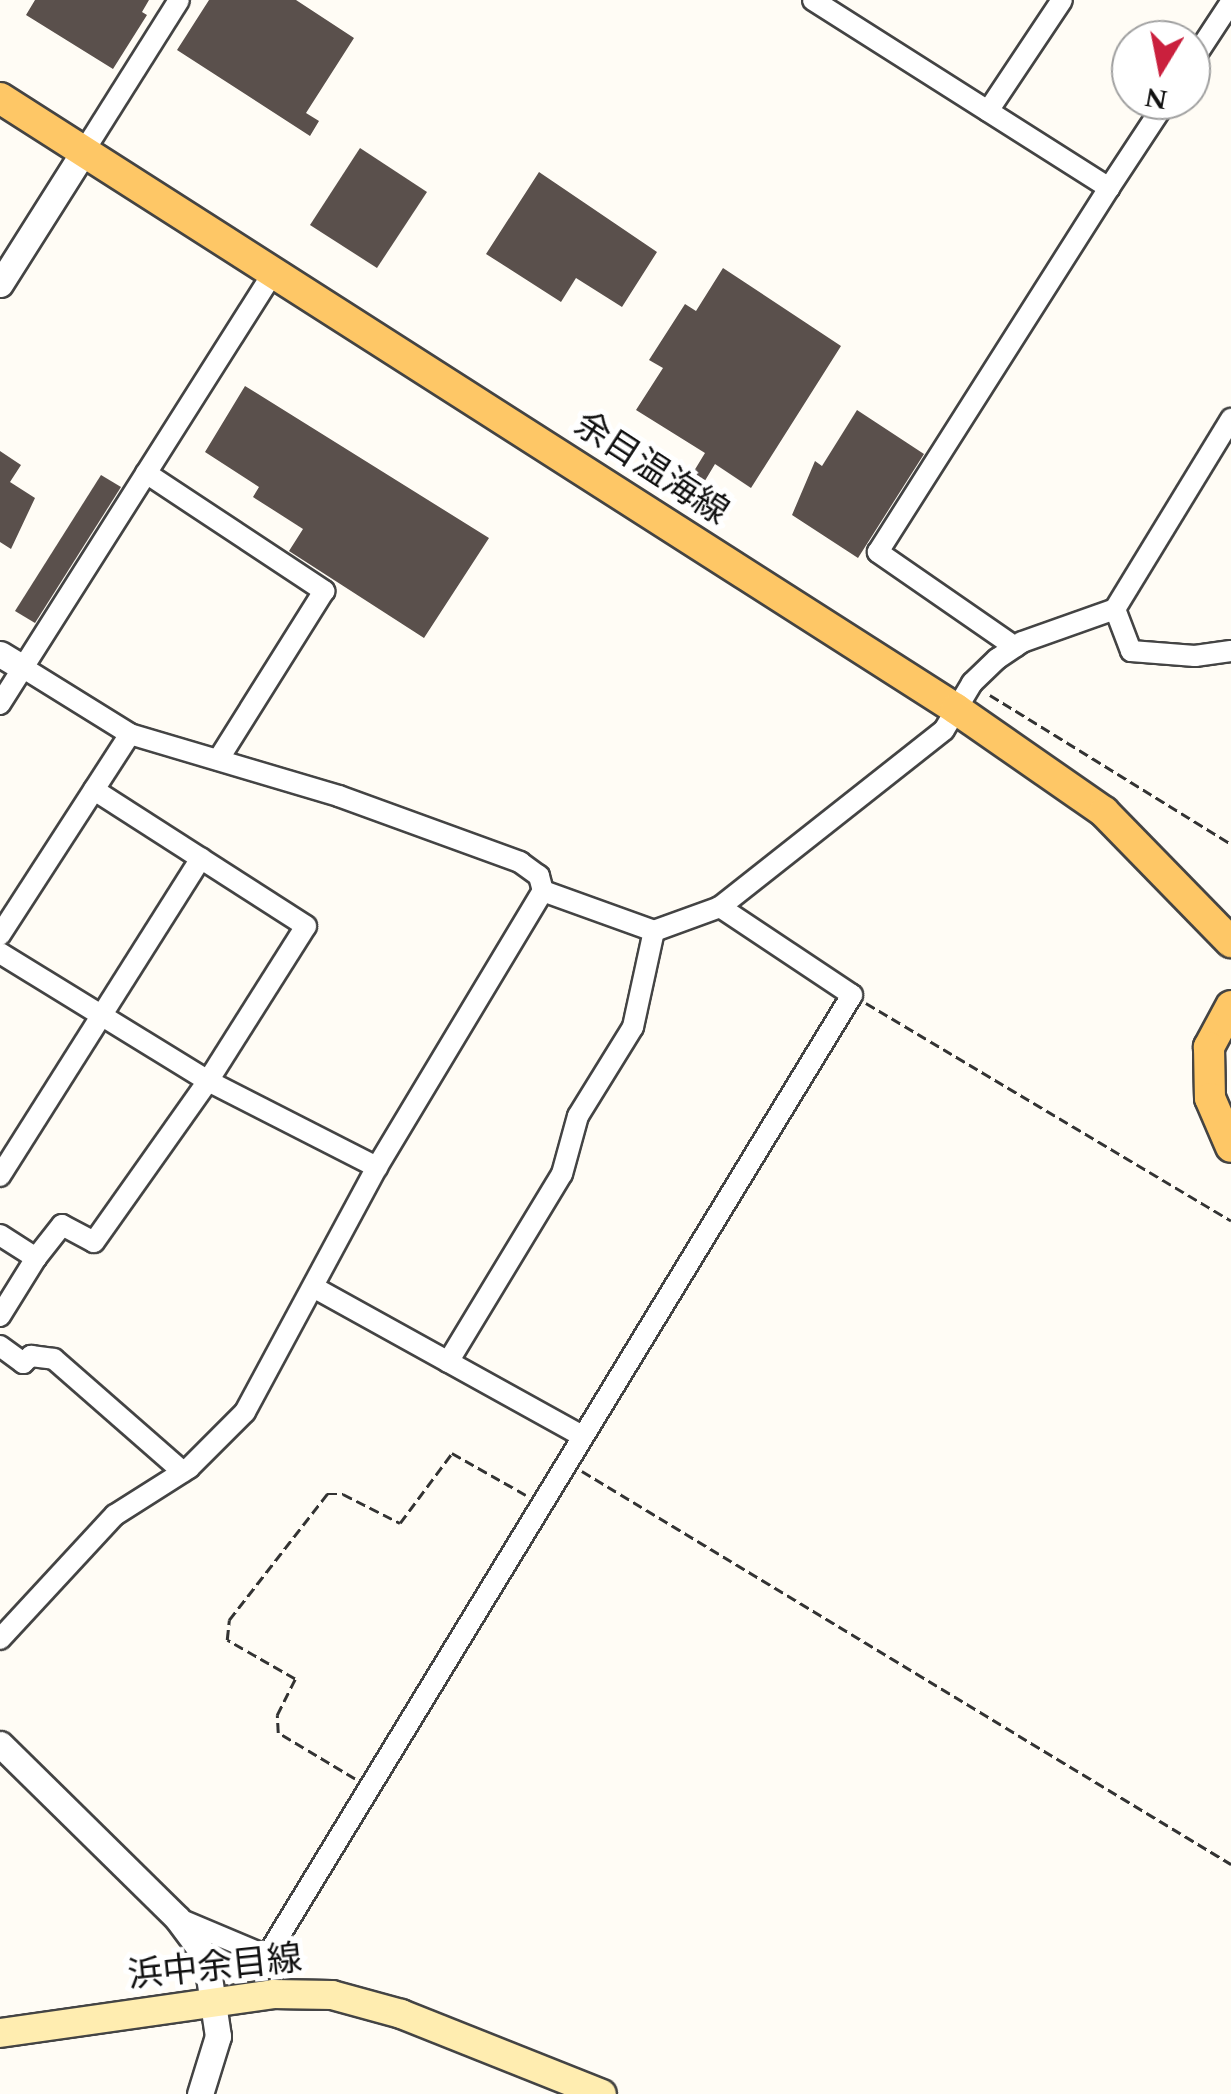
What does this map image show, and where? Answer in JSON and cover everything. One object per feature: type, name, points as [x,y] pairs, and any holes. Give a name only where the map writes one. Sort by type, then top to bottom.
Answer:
[{"type":"main road","name":"余目温海線","points":[[0,98],[273,272],[964,696],[1104,812],[1231,942]]},
{"type":"main road","points":[[1231,1006],[1209,1047],[1210,1098],[1231,1146]]},
{"type":"main road","name":"浜中余目線","points":[[0,2033],[215,2001],[332,1995],[400,2014],[602,2094]]},
{"type":"street","points":[[0,284],[179,0]]},
{"type":"street","points":[[812,0],[1109,188]]},
{"type":"street","points":[[988,112],[1062,0]]},
{"type":"street","points":[[1211,32],[1231,2]]},
{"type":"street","points":[[1014,647],[878,552],[1153,120]]},
{"type":"street","points":[[0,704],[11,660],[146,473],[273,272]]},
{"type":"street","points":[[543,892],[654,931],[720,907],[944,730],[964,696],[1014,647],[1114,609],[1231,419]]},
{"type":"street","points":[[146,473],[324,591],[218,760]]},
{"type":"street","points":[[1114,609],[1130,650],[1196,656],[1231,651]]},
{"type":"street","points":[[0,1640],[114,1515],[183,1472],[245,1412],[377,1167],[543,892],[539,876],[520,862],[130,734],[11,660]]},
{"type":"street","points":[[0,935],[130,734]]},
{"type":"street","points":[[0,1316],[36,1258],[62,1226],[94,1242],[208,1082],[306,926],[94,790]]},
{"type":"street","points":[[0,1176],[201,858]]},
{"type":"street","points":[[177,1918],[267,1956],[852,995],[720,907]]},
{"type":"street","points":[[448,1362],[562,1174],[578,1116],[633,1028],[654,931]]},
{"type":"street","points":[[0,953],[208,1082],[377,1167]]},
{"type":"street","points":[[0,1235],[36,1258]]},
{"type":"street","points":[[315,1288],[582,1436]]},
{"type":"street","points":[[0,1346],[23,1363],[31,1356],[54,1359],[183,1472]]},
{"type":"street","points":[[0,1744],[177,1918],[206,1957],[215,2001],[217,2050],[200,2094]]},
{"type":"path","points":[[964,696],[1231,844]]},
{"type":"path","points":[[852,995],[1231,1221]]},
{"type":"path","points":[[370,1788],[278,1733],[277,1715],[295,1679],[227,1640],[229,1620],[331,1492],[400,1524],[452,1453],[527,1495]]},
{"type":"path","points":[[567,1462],[1231,1864]]},
{"type":"building","points":[[35,0],[149,0],[142,12],[147,15],[113,69],[26,15]]},
{"type":"building","points":[[209,0],[296,0],[354,38],[306,113],[319,121],[310,136],[177,50]]},
{"type":"building","points":[[360,148],[427,192],[377,268],[310,225]]},
{"type":"building","points":[[539,172],[657,252],[622,307],[576,278],[561,302],[486,254]]},
{"type":"building","points":[[723,268],[841,346],[751,488],[715,464],[700,489],[710,495],[703,507],[680,494],[705,453],[636,410],[663,368],[649,360],[685,304],[696,311]]},
{"type":"building","points":[[245,386],[489,538],[424,638],[289,551],[303,529],[253,497],[259,487],[205,452]]},
{"type":"building","points":[[857,410],[924,454],[858,558],[792,515],[815,461],[822,466]]},
{"type":"building","points":[[0,451],[21,465],[10,482],[35,498],[11,549],[0,542]]},
{"type":"building","points":[[101,475],[121,487],[35,623],[15,611]]}]
